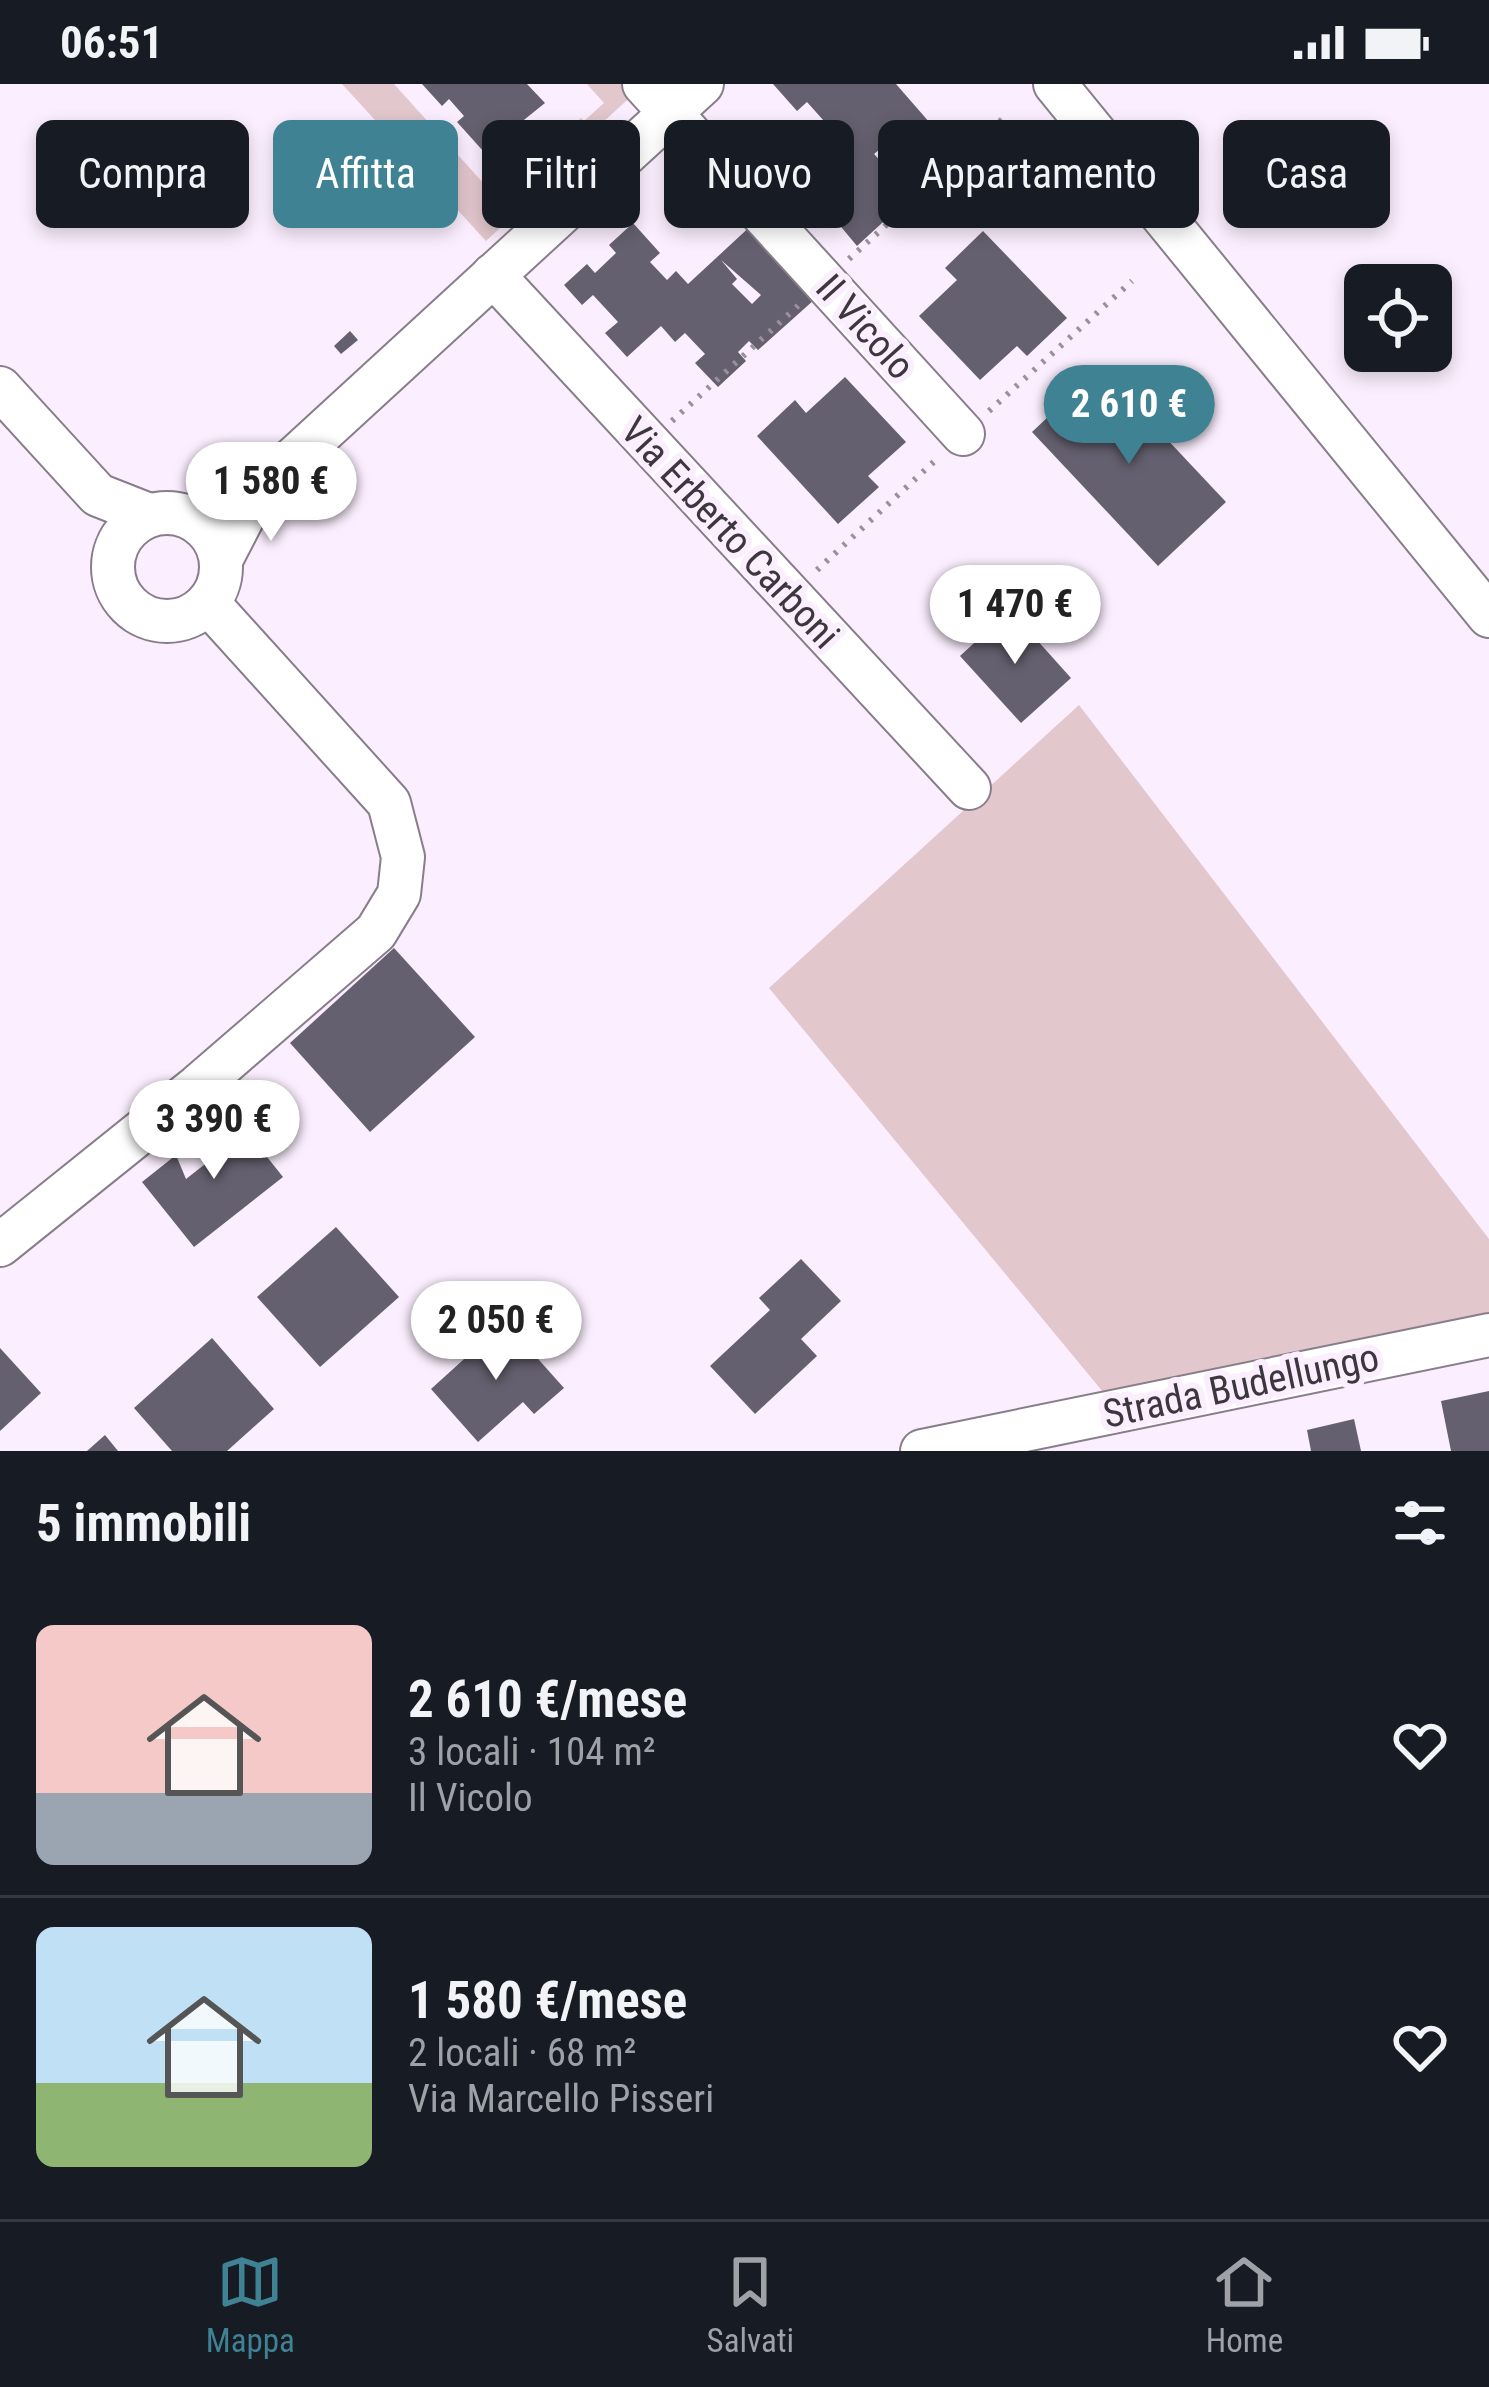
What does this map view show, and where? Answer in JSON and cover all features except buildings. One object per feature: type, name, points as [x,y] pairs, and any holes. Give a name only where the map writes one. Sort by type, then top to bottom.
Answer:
[{"type":"street","points":[[114,555],[121,538],[167,515],[229,506],[255,494],[493,275],[657,99],[702,84]]},
{"type":"street","points":[[1055,84],[1489,616]]},
{"type":"street","name":"Il Vicolo","points":[[657,99],[963,434]]},
{"type":"street","name":"Via Erberto Carboni","points":[[493,275],[969,788]]},
{"type":"street","points":[[0,388],[98,495],[118,591],[143,616],[178,621],[208,603],[218,588],[221,560],[255,494]]},
{"type":"street","points":[[98,495],[167,515],[213,537],[221,560]]},
{"type":"street","points":[[0,1245],[198,1087],[376,932],[399,894],[403,857],[388,803],[208,603]]},
{"type":"street","name":"Strada Budellungo","points":[[922,1451],[1489,1335]]},
{"type":"shaded area","points":[[342,84],[394,84],[426,120],[375,120]]},
{"type":"shaded area","points":[[587,84],[630,84],[637,91],[605,120],[585,120],[604,103]]},
{"type":"shaded area","points":[[458,155],[482,182],[482,228],[500,228],[486,241],[458,210]]},
{"type":"shaded area","points":[[1079,705],[1489,1239],[1489,1322],[1108,1398],[769,988]]}]
